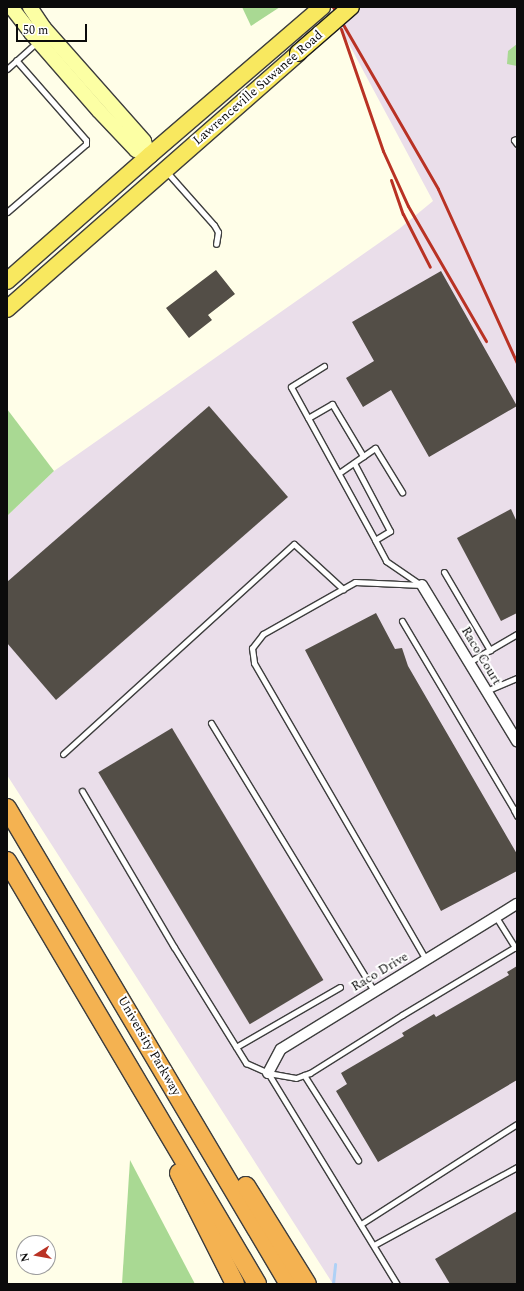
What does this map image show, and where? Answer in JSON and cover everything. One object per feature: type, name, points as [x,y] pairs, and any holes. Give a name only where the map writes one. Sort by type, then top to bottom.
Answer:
[{"type":"highway","name":"University Parkway","points":[[7,808],[122,999],[289,1284]]},
{"type":"highway","points":[[7,861],[257,1284]]},
{"type":"highway","points":[[122,999],[153,1037],[307,1284]]},
{"type":"highway","points":[[137,1082],[163,1142],[235,1284]]},
{"type":"main road","name":"Lawrenceville Suwanee Road","points":[[7,281],[148,153],[322,7]]},
{"type":"main road","name":"Lawrenceville Suwanee Road","points":[[7,308],[351,7]]},
{"type":"street","points":[[11,7],[18,19],[99,111],[136,150],[148,153]]},
{"type":"street","points":[[30,7],[53,39],[144,140],[148,153],[165,170]]},
{"type":"street","name":"Raco Court","points":[[422,585],[517,741]]},
{"type":"street","name":"Raco Drive","points":[[268,1073],[281,1049],[517,904]]},
{"type":"lane","points":[[7,68],[38,42]]},
{"type":"lane","points":[[7,212],[86,144],[86,140],[16,60]]},
{"type":"lane","points":[[517,139],[514,140],[517,144]]},
{"type":"lane","points":[[165,170],[214,225],[218,232],[216,244]]},
{"type":"lane","points":[[324,366],[291,387],[376,540],[386,562],[422,585]]},
{"type":"lane","points":[[308,418],[332,404],[363,456]]},
{"type":"lane","points":[[339,474],[375,448],[402,492]]},
{"type":"lane","points":[[354,463],[390,531],[376,540]]},
{"type":"lane","points":[[63,754],[294,544],[343,589]]},
{"type":"lane","points":[[444,572],[490,650]]},
{"type":"lane","points":[[422,585],[355,582],[264,634],[252,648],[254,664],[426,960]]},
{"type":"lane","points":[[402,621],[515,809],[517,816]]},
{"type":"lane","points":[[469,662],[517,634]]},
{"type":"lane","points":[[486,691],[517,678]]},
{"type":"lane","points":[[211,723],[374,992]]},
{"type":"lane","points":[[82,791],[174,946],[246,1063],[268,1073],[296,1078],[304,1075],[516,947],[496,917]]},
{"type":"lane","points":[[236,1047],[340,987]]},
{"type":"lane","points":[[268,1073],[397,1284]]},
{"type":"lane","points":[[304,1075],[358,1160]]},
{"type":"lane","points":[[361,1224],[517,1124]]},
{"type":"lane","points":[[374,1245],[517,1167]]},
{"type":"shaded area","points":[[349,7],[517,7],[517,1284],[333,1284],[7,775],[7,516],[54,471],[399,229],[433,201],[335,18]]},
{"type":"green space","points":[[242,7],[280,7],[251,26]]},
{"type":"green space","points":[[517,44],[517,66],[507,64],[508,51]]},
{"type":"green space","points":[[7,409],[54,471],[7,516]]},
{"type":"green space","points":[[130,1160],[195,1284],[122,1284]]},
{"type":"building","points":[[216,270],[235,294],[208,315],[212,320],[189,338],[166,308]]},
{"type":"building","points":[[441,271],[517,406],[429,457],[391,390],[363,407],[346,378],[374,361],[352,322]]},
{"type":"building","points":[[209,406],[288,497],[56,700],[7,643],[7,582]]},
{"type":"building","points":[[511,509],[517,522],[517,613],[501,621],[457,538]]},
{"type":"building","points":[[376,613],[395,649],[402,648],[408,666],[517,854],[517,871],[441,911],[305,650]]},
{"type":"building","points":[[172,728],[323,980],[250,1024],[98,772]]},
{"type":"building","points":[[517,966],[517,1080],[378,1162],[336,1091],[347,1084],[341,1073],[404,1036],[402,1033],[434,1014],[436,1017],[509,975],[507,972]]},
{"type":"building","points":[[517,1211],[517,1284],[450,1284],[435,1259]]},
{"type":"waterway","points":[[333,1284],[335,1264]]},
{"type":"railway","points":[[333,7],[438,189],[517,363]]},
{"type":"railway","points":[[341,29],[383,151],[408,206],[486,341]]},
{"type":"railway","points":[[391,180],[403,214],[430,267]]}]
